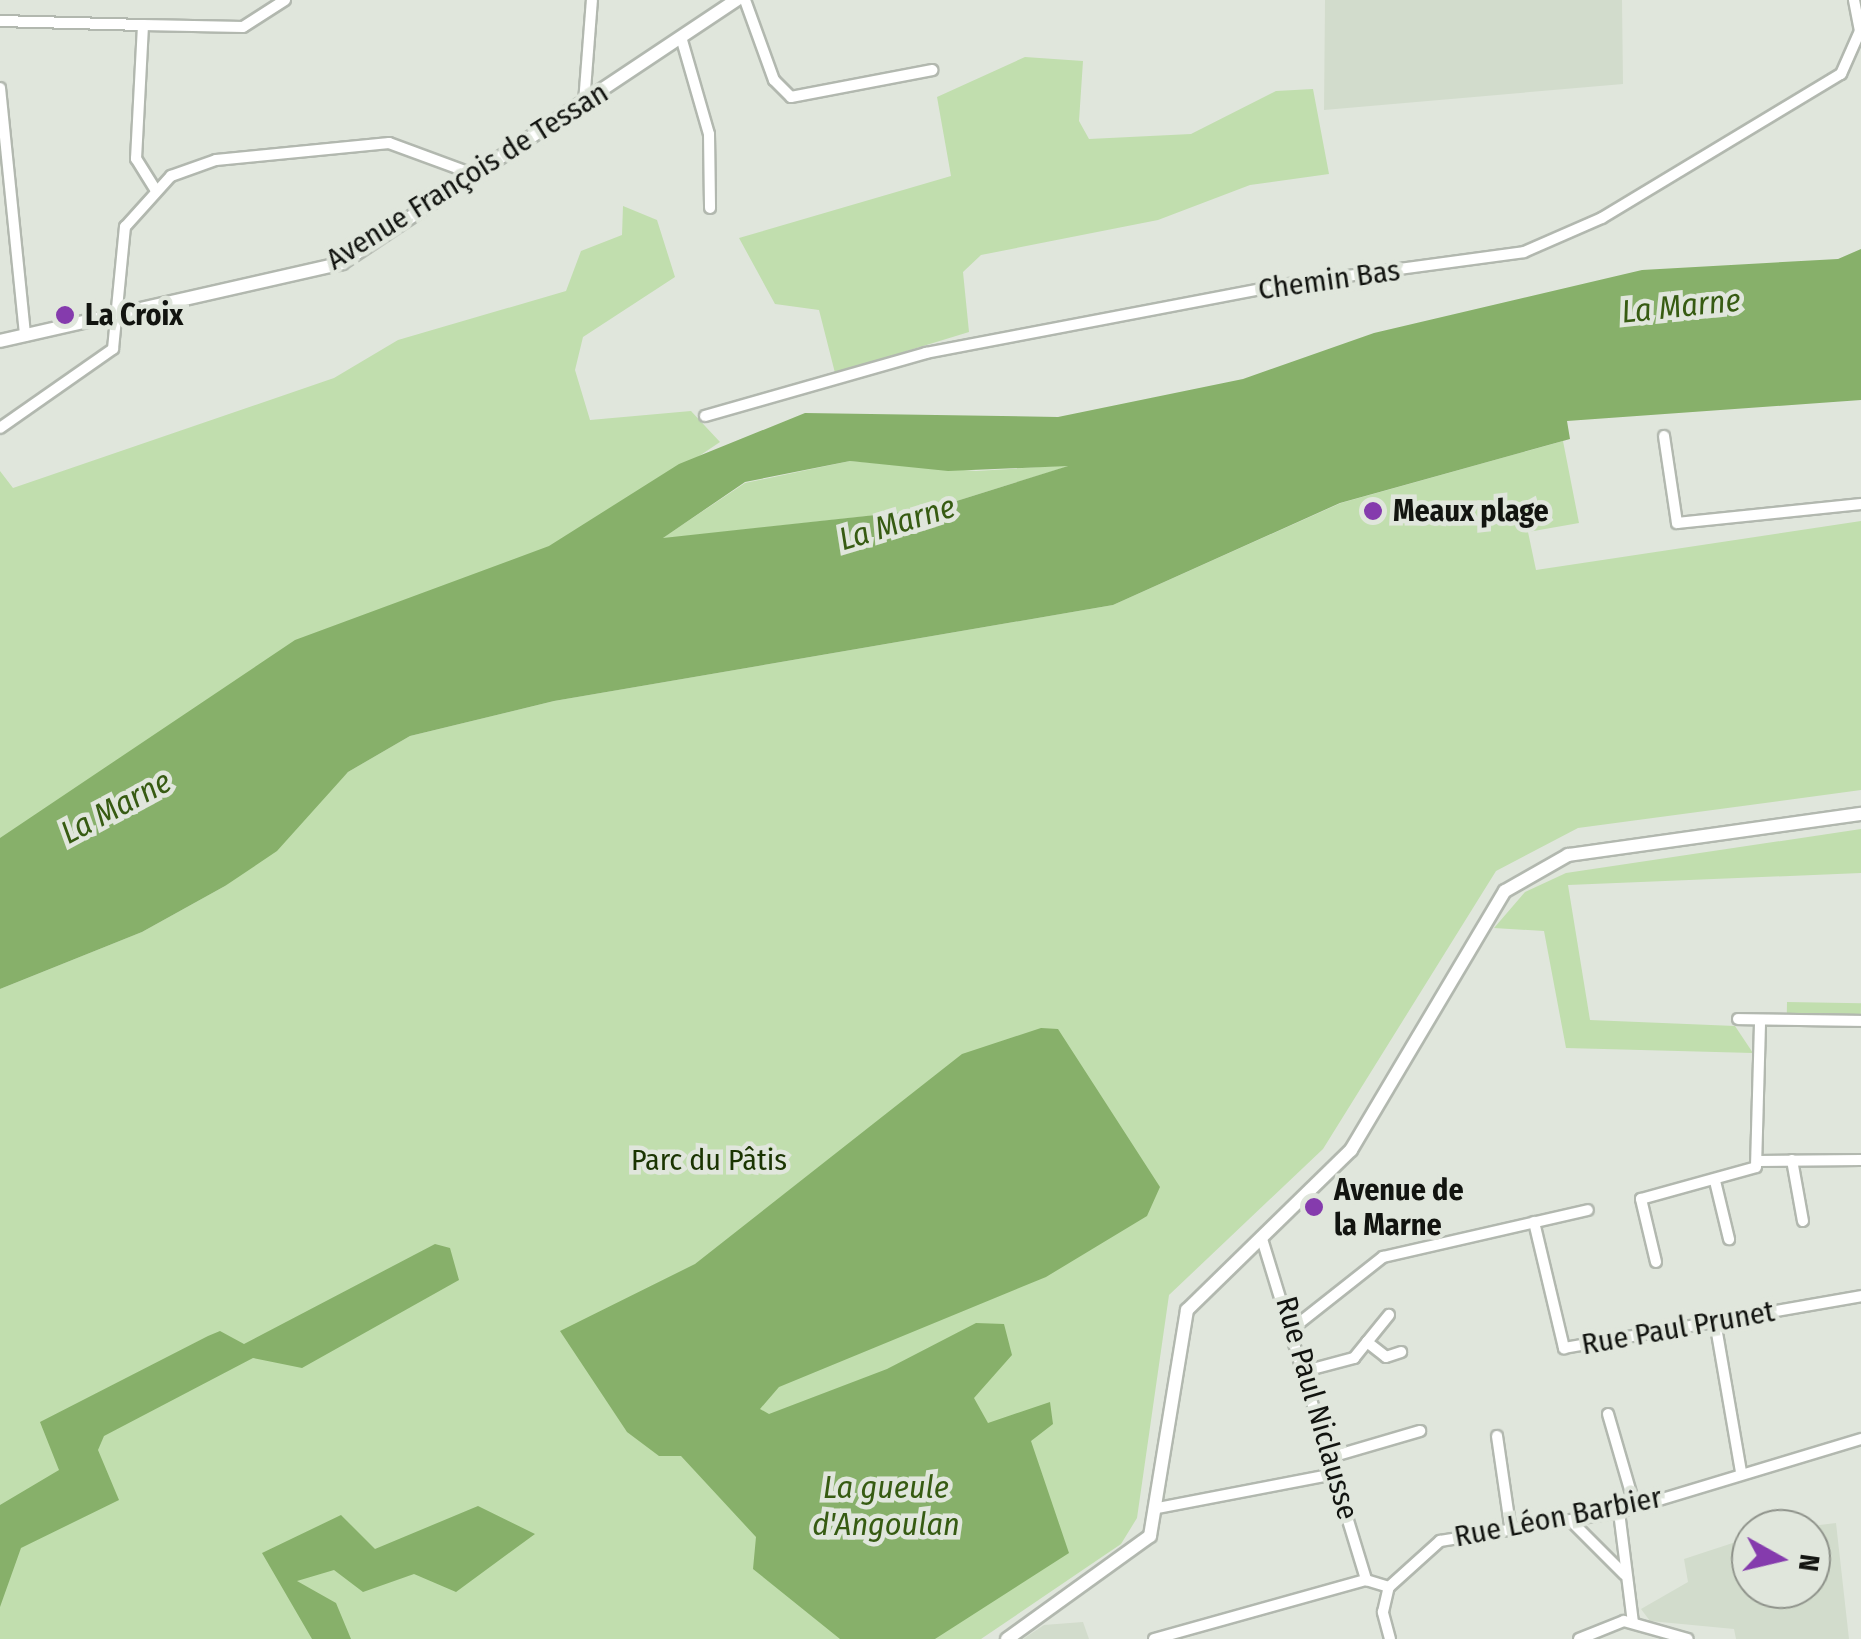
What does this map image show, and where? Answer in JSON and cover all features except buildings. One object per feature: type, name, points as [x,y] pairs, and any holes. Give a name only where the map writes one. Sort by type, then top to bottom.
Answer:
[{"type":"street","points":[[0,21],[143,26],[255,24],[285,0]]},
{"type":"street","points":[[584,103],[592,0]]},
{"type":"street","points":[[741,0],[774,80],[791,97],[932,70]]},
{"type":"street","name":"Avenue François de Tessan","points":[[0,341],[342,263],[741,0]]},
{"type":"street","name":"Chemin Bas","points":[[704,416],[926,353],[1282,285],[1524,252],[1602,218],[1841,74],[1860,31],[1854,0]]},
{"type":"street","points":[[143,26],[136,158],[155,189]]},
{"type":"street","points":[[681,37],[709,134],[710,208]]},
{"type":"street","points":[[0,88],[25,336]]},
{"type":"street","points":[[0,428],[112,349],[120,315],[114,266],[125,226],[155,189],[216,160],[348,144],[420,148],[476,175]]},
{"type":"street","points":[[1664,436],[1677,523],[1861,504]]},
{"type":"street","points":[[1007,1639],[1136,1552],[1158,1508],[1187,1310],[1352,1150],[1480,921],[1518,880],[1568,855],[1861,814]]},
{"type":"street","points":[[1738,1020],[1861,1021]]},
{"type":"street","points":[[1758,1161],[1760,1020]]},
{"type":"street","points":[[1792,1160],[1802,1220]]},
{"type":"street","points":[[1656,1262],[1642,1199],[1715,1181],[1758,1161],[1861,1160]]},
{"type":"street","points":[[1715,1181],[1729,1238]]},
{"type":"street","points":[[1293,1328],[1382,1257],[1588,1210]]},
{"type":"street","name":"Rue Paul Prunet","points":[[1534,1222],[1564,1348],[1698,1318],[1716,1327],[1861,1296]]},
{"type":"street","name":"Rue Paul Niclausse","points":[[1262,1239],[1293,1328],[1366,1580]]},
{"type":"street","points":[[1306,1371],[1354,1358],[1389,1316]]},
{"type":"street","points":[[1716,1327],[1741,1472]]},
{"type":"street","points":[[1366,1342],[1386,1356],[1401,1352]]},
{"type":"street","points":[[1608,1414],[1636,1507]]},
{"type":"street","points":[[1390,1422],[1394,1438]]},
{"type":"street","points":[[1330,1457],[1420,1430]]},
{"type":"street","points":[[1497,1436],[1510,1526]]},
{"type":"street","name":"Rue Léon Barbier","points":[[1389,1587],[1440,1540],[1510,1526],[1619,1512],[1741,1472],[1861,1439]]},
{"type":"street","points":[[1158,1508],[1336,1474]]},
{"type":"street","points":[[1619,1512],[1633,1622]]},
{"type":"street","points":[[1571,1521],[1625,1576]]},
{"type":"street","points":[[1154,1639],[1366,1580],[1389,1587],[1383,1612],[1390,1639]]},
{"type":"street","points":[[1579,1639],[1590,1628],[1633,1622],[1688,1639]]},
{"type":"shaded area","points":[[1325,0],[1622,0],[1623,84],[1324,110]]},
{"type":"shaded area","points":[[1836,1523],[1849,1639],[1736,1639],[1734,1629],[1650,1621],[1641,1609],[1688,1582],[1684,1559],[1731,1544],[1731,1609],[1831,1609],[1831,1524]]},
{"type":"shaded area","points":[[1083,1622],[1089,1639],[1023,1639],[1044,1625]]},
{"type":"green space","points":[[1025,57],[1083,61],[1079,121],[1089,139],[1191,134],[1276,91],[1313,89],[1329,174],[1250,185],[1158,220],[981,255],[963,272],[969,332],[835,373],[819,310],[775,304],[739,238],[951,176],[937,97]]},
{"type":"green space","points":[[623,206],[657,220],[675,277],[583,337],[575,370],[590,420],[691,411],[720,442],[573,541],[0,840],[0,471],[13,488],[334,378],[398,340],[566,291],[581,251],[622,235]]},
{"type":"green space","name":"Parc du Pâtis","points":[[1563,441],[1579,523],[1528,532],[1536,570],[1861,521],[1861,790],[1578,828],[1496,871],[1323,1149],[1169,1295],[1137,1518],[1121,1544],[981,1639],[0,1639],[0,989],[142,932],[225,886],[348,772],[410,736],[554,701],[1113,605],[1341,503]]},
{"type":"green space","points":[[850,461],[976,471],[1072,465],[931,509],[661,539],[745,483]]},
{"type":"green space","points":[[1861,829],[1861,873],[1568,885],[1590,1020],[1735,1026],[1753,1053],[1566,1048],[1544,931],[1494,928],[1525,892],[1566,873]]},
{"type":"green space","points":[[1787,1002],[1861,1003],[1861,1014],[1787,1013]]},
{"type":"water","name":"La Marne","points":[[1861,249],[1861,400],[1567,421],[1570,439],[1340,503],[1113,605],[554,701],[410,736],[348,772],[277,851],[225,886],[142,932],[0,989],[0,838],[295,640],[549,546],[679,464],[805,413],[1058,417],[1243,379],[1374,333],[1642,270],[1838,259]],"holes":[[[850,461],[948,471],[1068,466],[931,509],[663,538],[745,482]]]},
{"type":"water","name":"La gueule d'Angoulan","points":[[1041,1028],[1058,1029],[1160,1187],[1147,1216],[1046,1277],[779,1387],[760,1409],[769,1414],[887,1369],[976,1323],[1004,1324],[1012,1355],[974,1398],[988,1423],[1050,1402],[1053,1424],[1031,1441],[1069,1553],[935,1639],[840,1639],[753,1569],[756,1537],[681,1456],[659,1456],[627,1432],[560,1331],[695,1264],[962,1054]]},
{"type":"water","points":[[435,1244],[450,1248],[459,1280],[302,1368],[253,1358],[104,1436],[98,1450],[119,1500],[21,1548],[0,1607],[0,1505],[59,1470],[40,1422],[220,1331],[244,1344]]},
{"type":"water","points":[[478,1506],[535,1534],[456,1592],[414,1574],[363,1592],[334,1570],[297,1581],[336,1603],[351,1639],[312,1639],[262,1553],[341,1515],[375,1549]]},
{"type":"place","name":"La Croix","points":[[65,315]]},
{"type":"place","name":"Meaux plage","points":[[1373,511]]},
{"type":"place","name":"Avenue de la Marne","points":[[1314,1207]]}]
